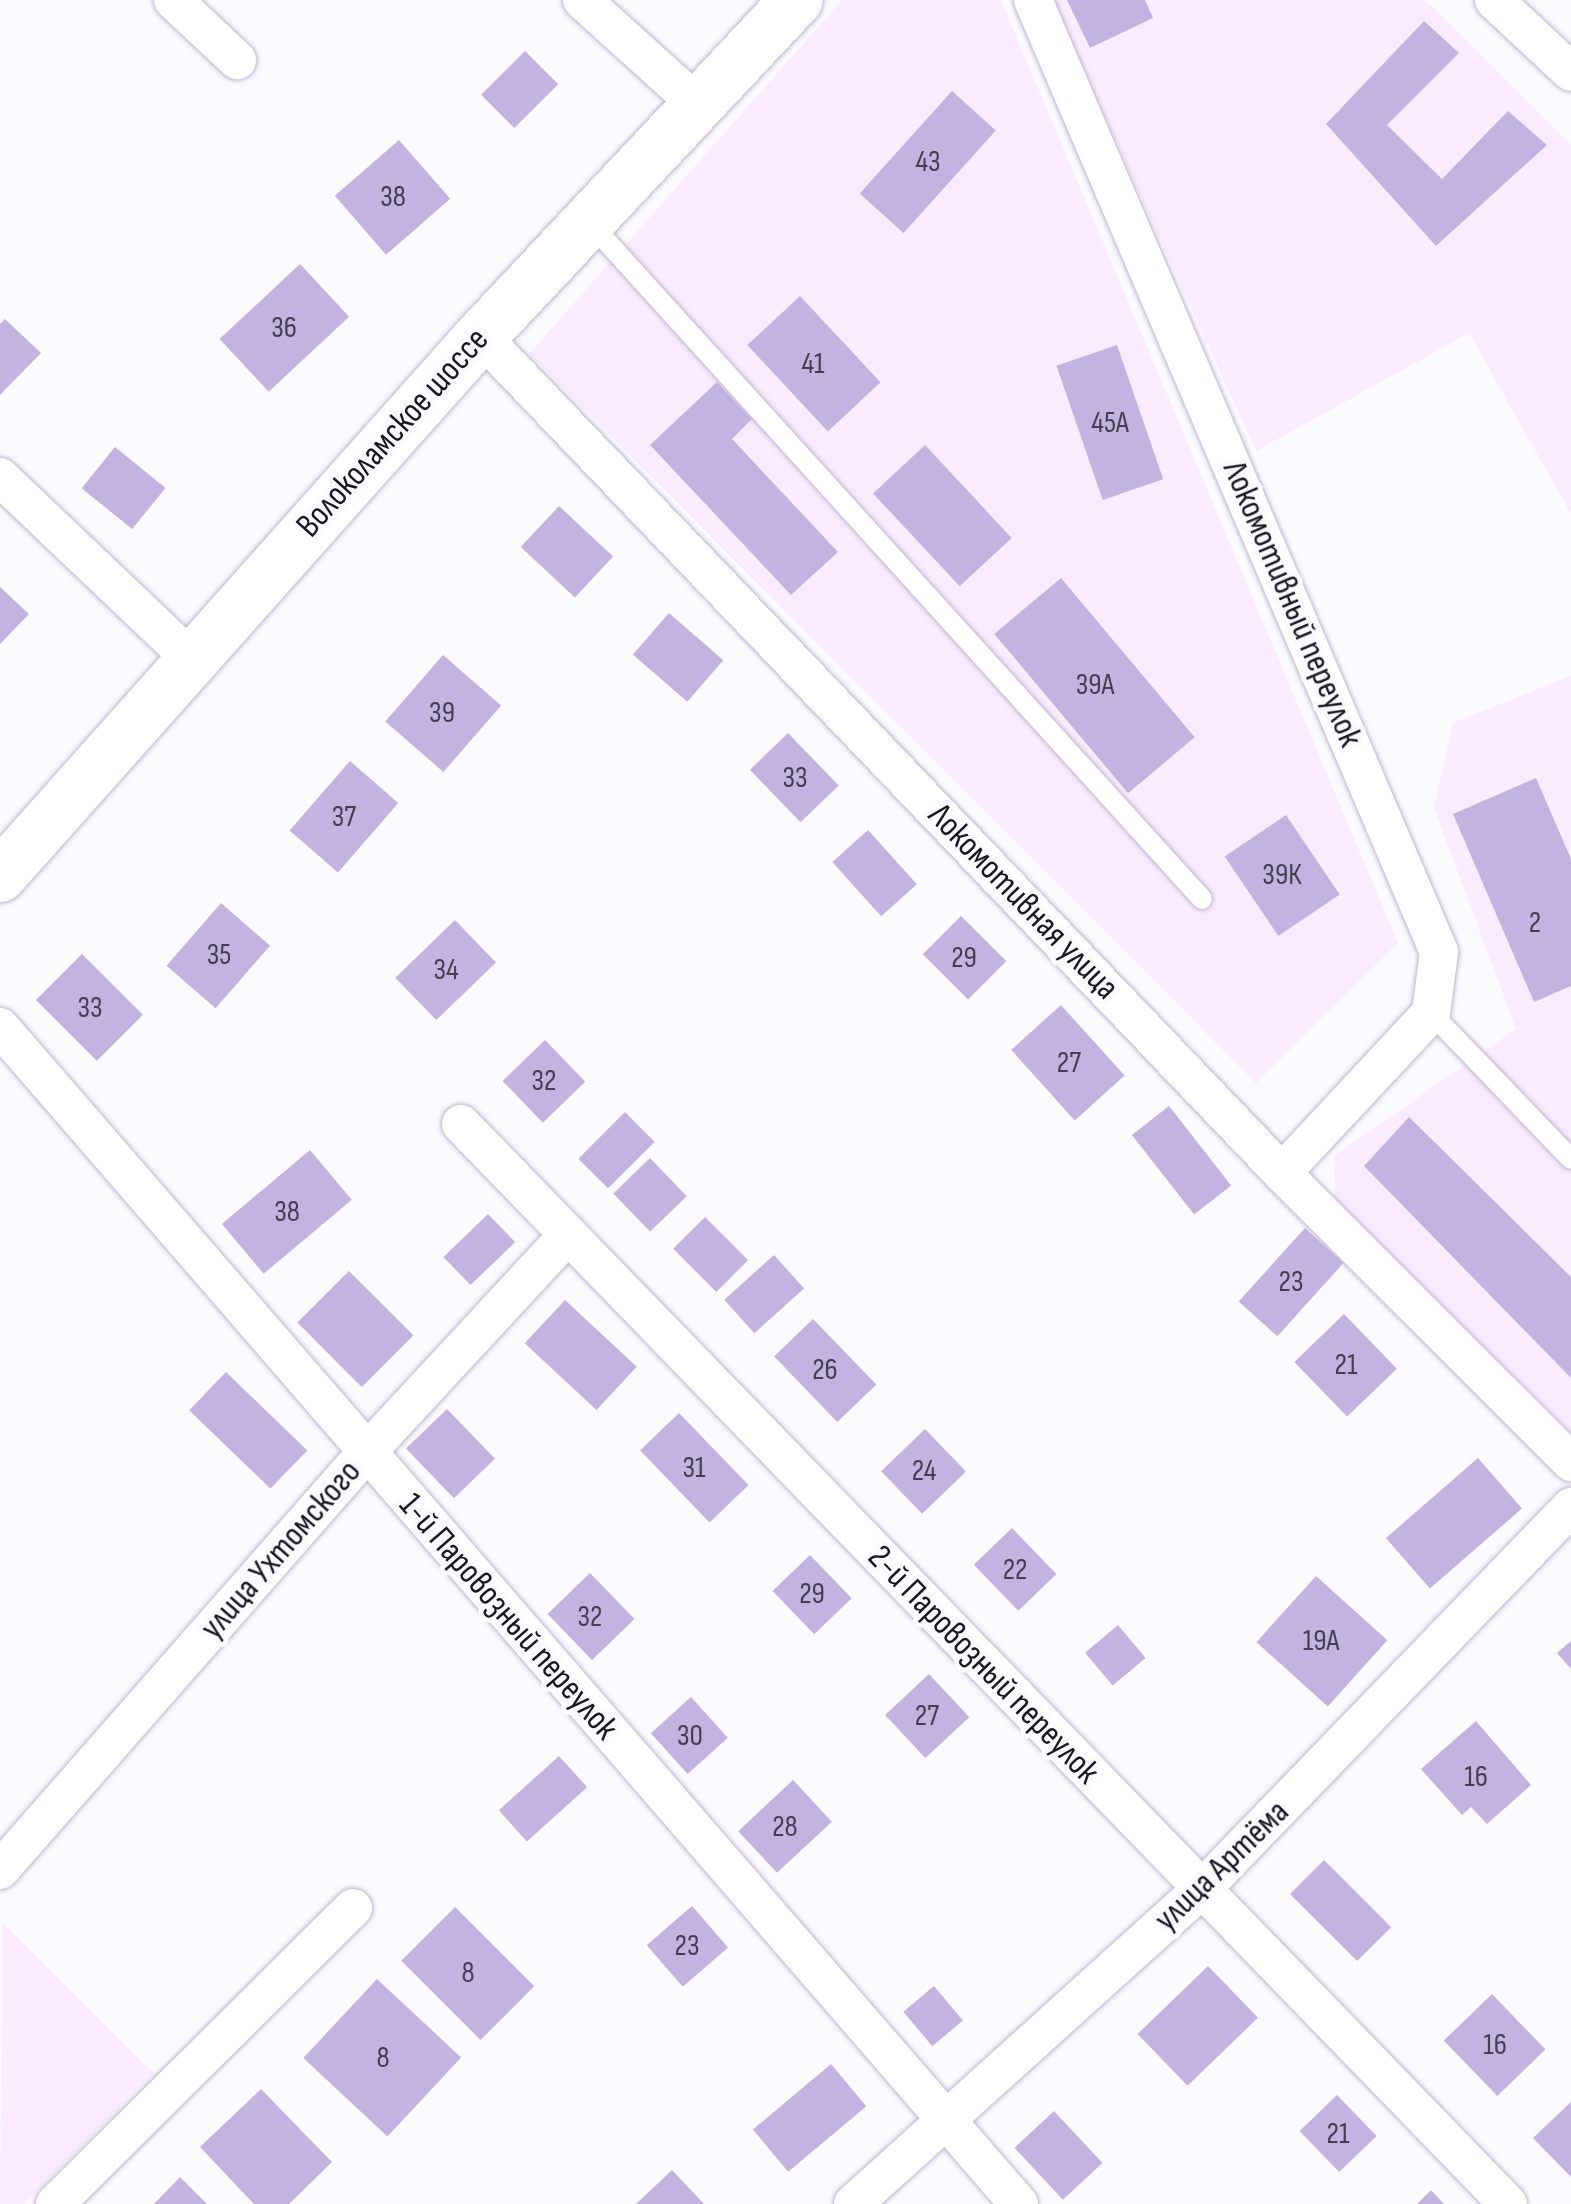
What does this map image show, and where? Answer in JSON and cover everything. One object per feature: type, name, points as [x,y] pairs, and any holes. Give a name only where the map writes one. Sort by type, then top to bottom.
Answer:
[{"type":"main road","name":"Волоколамское шоссе","points":[[0,876],[480,336],[796,0]]},
{"type":"street","points":[[173,0],[237,60]]},
{"type":"street","points":[[582,0],[697,104]]},
{"type":"street","name":"Локомотивный переулок","points":[[1033,0],[1439,952],[1431,1014]]},
{"type":"street","points":[[1494,0],[1571,72]]},
{"type":"street","name":"Локомотивная улица","points":[[480,336],[1282,1173],[1571,1462]]},
{"type":"street","points":[[0,477],[191,659]]},
{"type":"street","points":[[1282,1173],[1431,1014]]},
{"type":"street","name":"1-й Паровозный переулок","points":[[0,1027],[1020,2204]]},
{"type":"street","name":"2-й Паровозный переулок","points":[[461,1124],[1508,2204]]},
{"type":"street","name":"улица Ухтомского","points":[[0,1870],[366,1452],[568,1235]]},
{"type":"street","name":"улица Артёма","points":[[853,2204],[1201,1890],[1571,1507]]},
{"type":"street","points":[[55,2204],[353,1908]]},
{"type":"lane","points":[[588,221],[1202,898]]},
{"type":"lane","points":[[1431,1014],[1571,1159]]},
{"type":"shaded area","points":[[842,0],[1001,0],[1398,943],[1256,1083],[529,354]]},
{"type":"shaded area","points":[[1052,0],[1425,0],[1571,145],[1571,514],[1469,333],[1256,451]]},
{"type":"shaded area","points":[[1571,676],[1571,1434],[1335,1199],[1334,1156],[1516,1029],[1434,808],[1453,723]]},
{"type":"shaded area","points":[[3,1923],[154,2073],[24,2204],[0,2204]]},
{"type":"building","points":[[1067,0],[1145,0],[1153,18],[1090,48]]},
{"type":"building","points":[[1424,21],[1459,53],[1387,125],[1442,179],[1508,111],[1547,145],[1436,246],[1326,124]]},
{"type":"building","points":[[525,51],[558,84],[514,128],[481,95]]},
{"type":"building","points":[[952,91],[996,130],[904,233],[860,194]]},
{"type":"building","points":[[399,140],[450,199],[386,255],[335,196]]},
{"type":"building","points":[[300,264],[349,317],[269,392],[220,339]]},
{"type":"building","points":[[800,296],[880,382],[828,431],[747,345]]},
{"type":"building","points":[[5,319],[41,353],[0,395],[0,324]]},
{"type":"building","points":[[1117,345],[1163,479],[1103,500],[1056,366]]},
{"type":"building","points":[[717,382],[752,419],[732,439],[838,552],[791,595],[650,445]]},
{"type":"building","points":[[925,445],[1012,538],[960,586],[873,493]]},
{"type":"building","points":[[115,447],[166,488],[132,529],[82,488]]},
{"type":"building","points":[[559,506],[613,556],[575,597],[521,547]]},
{"type":"building","points":[[1061,578],[1195,737],[1128,793],[994,634]]},
{"type":"building","points":[[0,587],[29,614],[0,644]]},
{"type":"building","points":[[669,613],[723,660],[687,702],[633,655]]},
{"type":"building","points":[[443,655],[501,706],[443,772],[385,721]]},
{"type":"building","points":[[788,733],[839,786],[801,822],[750,770]]},
{"type":"building","points":[[350,761],[398,803],[338,872],[290,830]]},
{"type":"building","points":[[1536,778],[1571,859],[1571,986],[1534,1002],[1453,814]]},
{"type":"building","points":[[1286,815],[1340,895],[1278,936],[1225,856]]},
{"type":"building","points":[[868,830],[917,884],[881,916],[832,862]]},
{"type":"building","points":[[221,903],[270,946],[216,1008],[167,966]]},
{"type":"building","points":[[961,916],[1006,961],[968,999],[923,954]]},
{"type":"building","points":[[455,920],[496,962],[436,1020],[395,978]]},
{"type":"building","points":[[82,954],[143,1015],[97,1061],[36,1000]]},
{"type":"building","points":[[1061,1005],[1125,1076],[1075,1120],[1011,1050]]},
{"type":"building","points":[[545,1040],[585,1082],[543,1123],[503,1081]]},
{"type":"building","points":[[1169,1106],[1231,1186],[1194,1215],[1132,1135]]},
{"type":"building","points":[[625,1112],[655,1142],[608,1188],[578,1159]]},
{"type":"building","points":[[1409,1117],[1571,1277],[1571,1378],[1364,1166]]},
{"type":"building","points":[[310,1150],[352,1200],[264,1274],[222,1224]]},
{"type":"building","points":[[650,1158],[687,1196],[650,1232],[613,1193]]},
{"type":"building","points":[[488,1214],[515,1242],[470,1285],[443,1257]]},
{"type":"building","points":[[705,1217],[748,1260],[716,1292],[673,1249]]},
{"type":"building","points":[[1305,1228],[1344,1263],[1277,1336],[1239,1302]]},
{"type":"building","points":[[774,1255],[804,1288],[754,1333],[724,1300]]},
{"type":"building","points":[[349,1271],[413,1335],[362,1387],[297,1323]]},
{"type":"building","points":[[565,1300],[637,1367],[596,1410],[525,1343]]},
{"type":"building","points":[[1344,1314],[1397,1369],[1347,1417],[1294,1362]]},
{"type":"building","points":[[813,1319],[876,1384],[837,1422],[774,1357]]},
{"type":"building","points":[[226,1372],[307,1450],[270,1489],[189,1410]]},
{"type":"building","points":[[447,1409],[495,1459],[454,1498],[406,1449]]},
{"type":"building","points":[[679,1413],[748,1485],[710,1522],[640,1451]]},
{"type":"building","points":[[925,1429],[966,1471],[922,1514],[881,1471]]},
{"type":"building","points":[[1478,1458],[1522,1509],[1430,1589],[1386,1538]]},
{"type":"building","points":[[1012,1528],[1056,1574],[1018,1611],[974,1565]]},
{"type":"building","points":[[810,1555],[852,1598],[814,1634],[773,1591]]},
{"type":"building","points":[[590,1573],[634,1619],[592,1660],[548,1614]]},
{"type":"building","points":[[1316,1576],[1387,1640],[1328,1706],[1256,1642]]},
{"type":"building","points":[[1118,1625],[1146,1658],[1113,1686],[1085,1653]]},
{"type":"building","points":[[1571,1641],[1571,1669],[1557,1653]]},
{"type":"building","points":[[929,1674],[969,1717],[925,1758],[885,1715]]},
{"type":"building","points":[[691,1697],[728,1738],[688,1774],[651,1733]]},
{"type":"building","points":[[1476,1721],[1531,1785],[1487,1824],[1471,1807],[1462,1815],[1421,1769]]},
{"type":"building","points":[[559,1756],[587,1787],[527,1841],[499,1810]]},
{"type":"building","points":[[793,1780],[832,1822],[777,1873],[738,1831]]},
{"type":"building","points":[[1324,1860],[1391,1927],[1357,1961],[1290,1894]]},
{"type":"building","points":[[692,1906],[728,1948],[683,1987],[647,1945]]},
{"type":"building","points":[[455,1907],[534,1986],[480,2040],[401,1961]]},
{"type":"building","points":[[1208,1966],[1258,2018],[1188,2086],[1138,2034]]},
{"type":"building","points":[[377,1979],[461,2057],[387,2136],[303,2058]]},
{"type":"building","points":[[934,1986],[963,2020],[932,2046],[903,2012]]},
{"type":"building","points":[[1492,1994],[1545,2049],[1497,2096],[1444,2041]]},
{"type":"building","points":[[831,2064],[866,2106],[788,2172],[753,2130]]},
{"type":"building","points":[[261,2089],[332,2162],[289,2204],[254,2204],[200,2147]]},
{"type":"building","points":[[1337,2095],[1377,2136],[1339,2172],[1300,2131]]},
{"type":"building","points":[[1571,2102],[1571,2177],[1533,2138]]},
{"type":"building","points":[[1054,2111],[1102,2163],[1063,2200],[1015,2148]]},
{"type":"building","points":[[672,2170],[704,2204],[636,2204]]},
{"type":"building","points":[[180,2177],[207,2204],[154,2204]]},
{"type":"building","points":[[1431,2190],[1444,2204],[1417,2204]]}]
